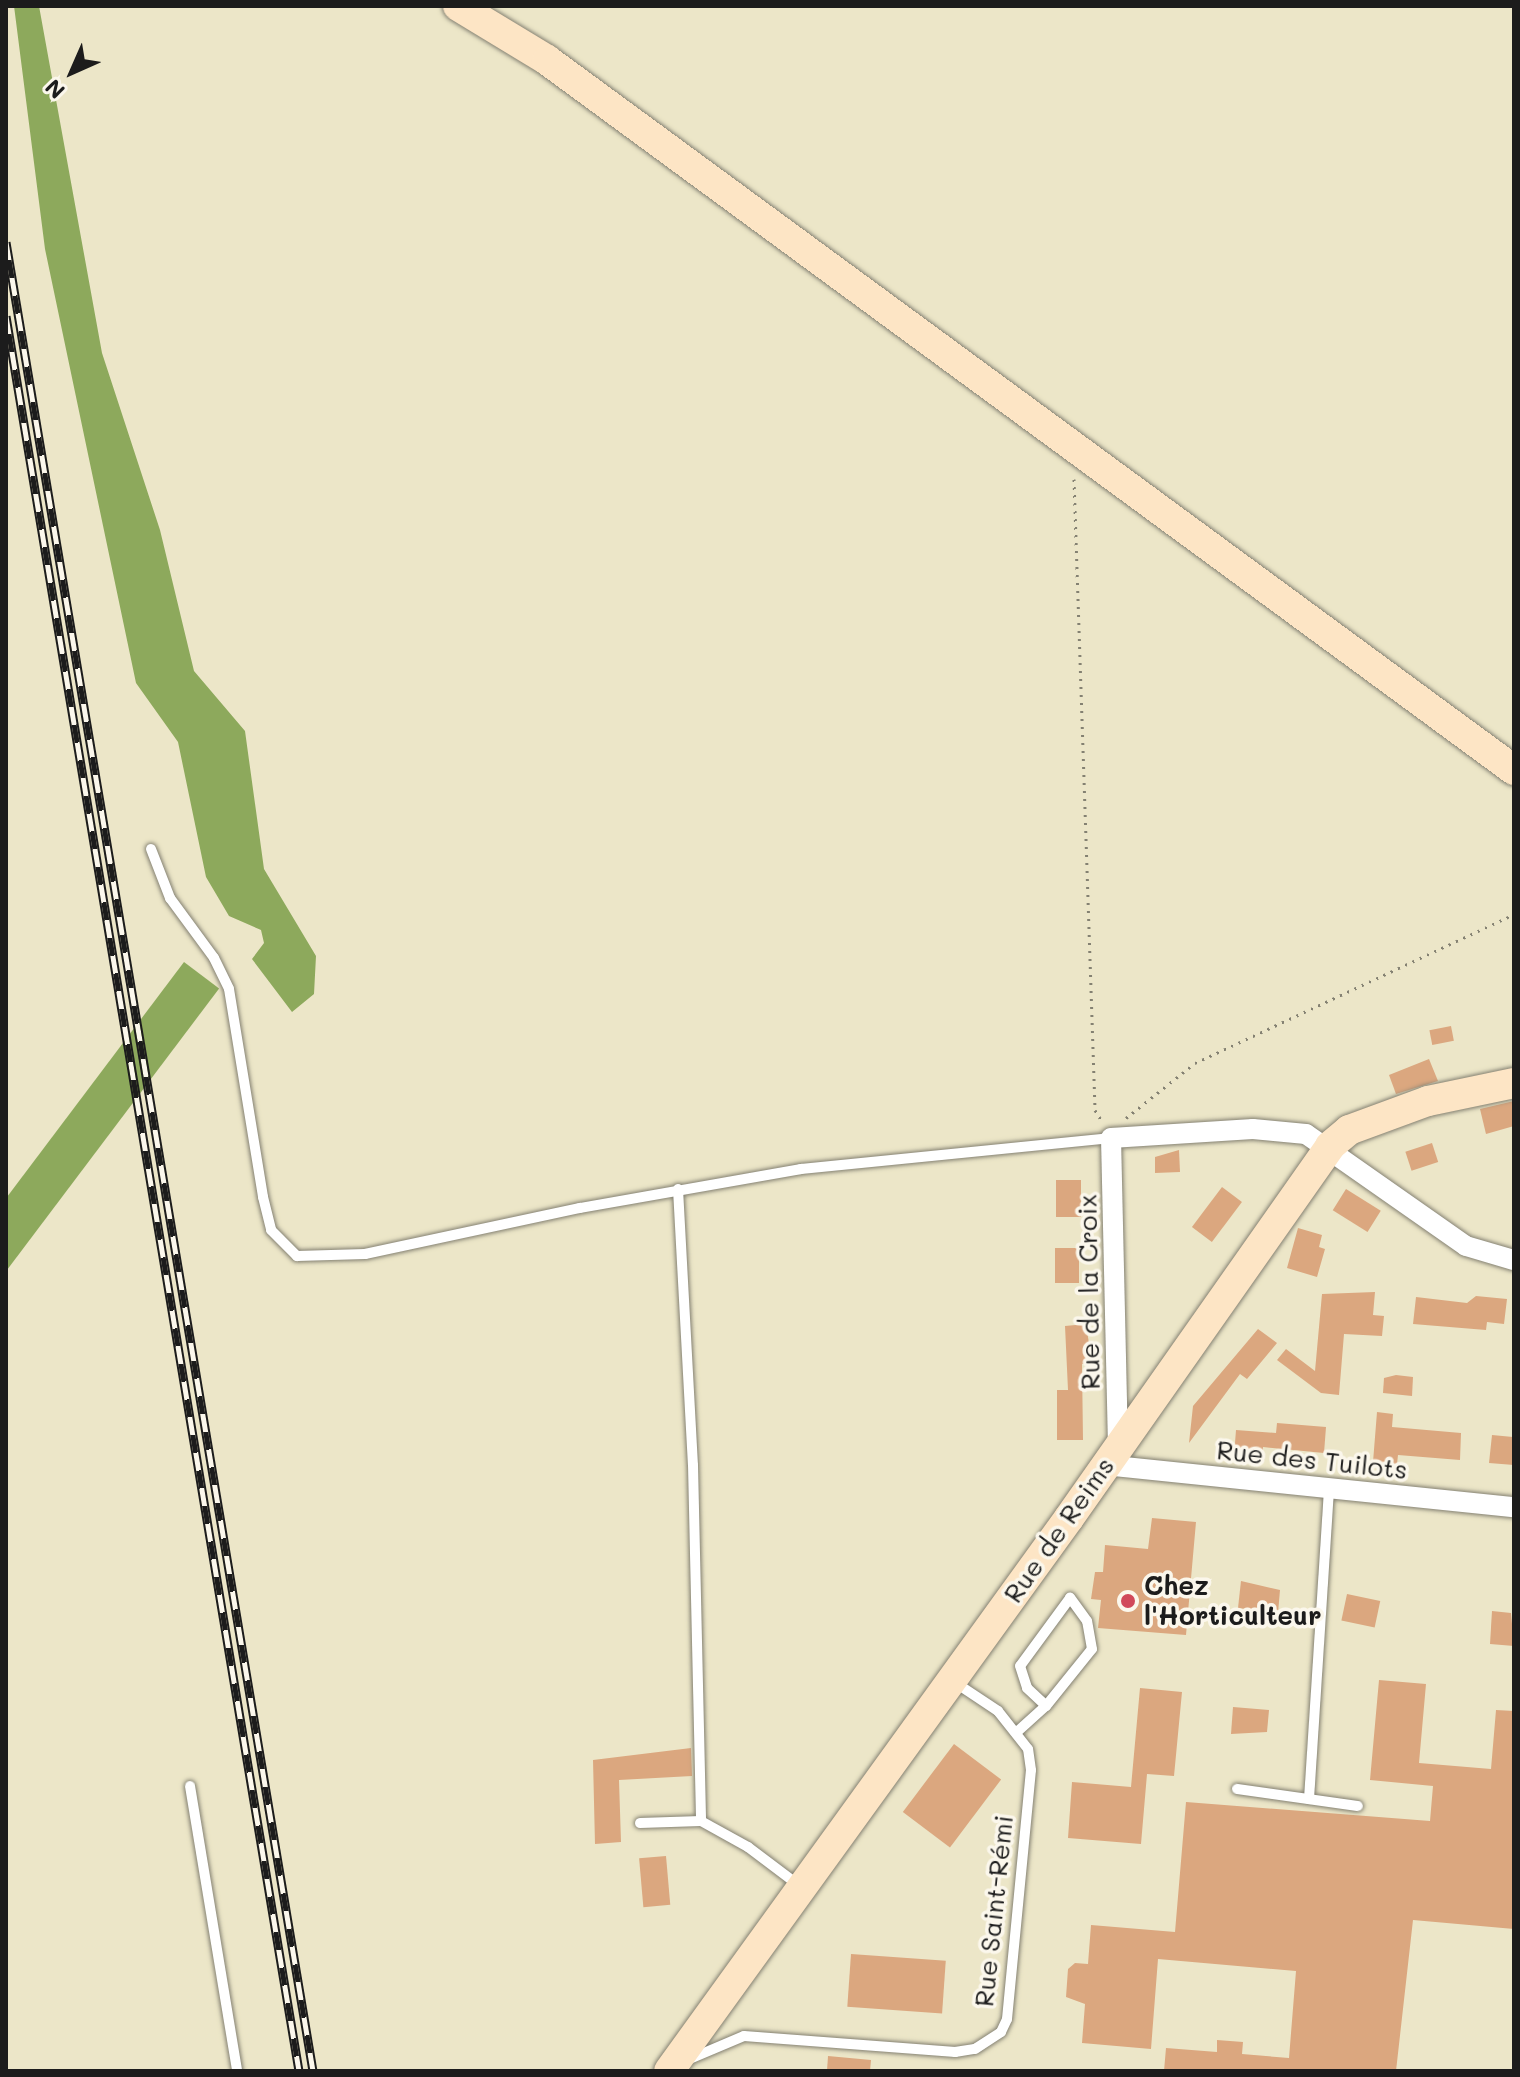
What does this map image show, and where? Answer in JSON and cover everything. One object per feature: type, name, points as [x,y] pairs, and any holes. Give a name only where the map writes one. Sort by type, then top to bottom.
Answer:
[{"type":"street","points":[[458,6],[547,60],[1514,770]]},
{"type":"street","name":"Rue de Reims","points":[[671,2071],[1330,1146],[1349,1130],[1428,1101],[1514,1083]]},
{"type":"street","points":[[1111,1138],[1253,1129],[1306,1134],[1330,1146],[1466,1246],[1514,1260]]},
{"type":"street","name":"Rue de la Croix","points":[[1111,1138],[1112,1456]]},
{"type":"street","name":"Rue des Tuilots","points":[[1112,1456],[1329,1488],[1514,1507]]},
{"type":"lane","points":[[151,849],[170,898],[223,972],[265,1208],[276,1238],[297,1256],[365,1254],[678,1189],[957,1150],[1111,1138]]},
{"type":"lane","points":[[678,1189],[693,1465],[701,1821]]},
{"type":"lane","points":[[1309,1799],[1329,1488]]},
{"type":"lane","points":[[952,1680],[1018,1731],[1046,1706],[1092,1649],[1087,1621],[1070,1598],[1020,1666],[1027,1688],[1046,1706]]},
{"type":"lane","name":"Rue Saint-Rémi","points":[[671,2071],[720,2042],[744,2036],[929,2052],[975,2049],[990,2042],[1007,2019],[1031,1770],[1018,1731]]},
{"type":"lane","points":[[190,1786],[237,2071]]},
{"type":"lane","points":[[1237,1789],[1358,1806]]},
{"type":"lane","points":[[640,1823],[701,1821],[748,1847],[802,1887]]},
{"type":"path","points":[[1073,448],[1095,1110],[1111,1138],[1130,1112],[1195,1063],[1514,914]]},
{"type":"green space","points":[[14,6],[39,6],[102,353],[160,530],[194,671],[245,731],[264,869],[316,956],[314,994],[292,1012],[252,959],[264,943],[261,930],[229,916],[206,877],[178,742],[136,683],[45,249]]},
{"type":"green space","points":[[184,962],[219,988],[6,1271],[6,1198]]},
{"type":"building","points":[[1451,1026],[1454,1041],[1432,1045],[1429,1030]]},
{"type":"building","points":[[1429,1059],[1438,1081],[1396,1094],[1389,1075]]},
{"type":"building","points":[[1514,1101],[1514,1126],[1486,1134],[1480,1109]]},
{"type":"building","points":[[1432,1143],[1438,1162],[1412,1171],[1405,1152]]},
{"type":"building","points":[[1179,1150],[1180,1172],[1155,1173],[1155,1157]]},
{"type":"building","points":[[1056,1180],[1081,1180],[1081,1217],[1056,1217]]},
{"type":"building","points":[[1222,1187],[1242,1202],[1212,1242],[1192,1227]]},
{"type":"building","points":[[1346,1189],[1381,1211],[1368,1232],[1333,1210]]},
{"type":"building","points":[[1298,1228],[1322,1235],[1319,1247],[1325,1249],[1317,1277],[1287,1268]]},
{"type":"building","points":[[1055,1248],[1079,1248],[1079,1283],[1055,1283]]},
{"type":"building","points":[[1375,1292],[1373,1315],[1384,1316],[1382,1336],[1344,1334],[1339,1395],[1321,1393],[1277,1360],[1286,1349],[1315,1371],[1322,1294]]},
{"type":"building","points":[[1476,1296],[1507,1299],[1504,1324],[1487,1322],[1486,1330],[1413,1324],[1416,1297],[1467,1303]]},
{"type":"building","points":[[1086,1324],[1092,1363],[1082,1364],[1083,1440],[1057,1440],[1057,1390],[1068,1390],[1065,1326]]},
{"type":"building","points":[[1258,1329],[1277,1343],[1247,1379],[1240,1374],[1189,1443],[1193,1406]]},
{"type":"building","points":[[1396,1375],[1413,1377],[1412,1396],[1383,1393],[1384,1378]]},
{"type":"building","points":[[1377,1412],[1393,1414],[1392,1427],[1461,1433],[1460,1460],[1398,1455],[1397,1464],[1373,1462]]},
{"type":"building","points":[[1277,1423],[1326,1427],[1324,1453],[1263,1447],[1262,1459],[1234,1456],[1236,1430],[1276,1433]]},
{"type":"building","points":[[1492,1435],[1513,1437],[1514,1465],[1489,1463]]},
{"type":"building","points":[[1152,1518],[1196,1522],[1186,1635],[1098,1628],[1101,1600],[1091,1599],[1095,1572],[1103,1572],[1105,1545],[1148,1549]]},
{"type":"building","points":[[1241,1581],[1280,1590],[1278,1613],[1238,1608]]},
{"type":"building","points":[[1347,1594],[1380,1601],[1375,1627],[1341,1620]]},
{"type":"building","points":[[1492,1611],[1511,1613],[1514,1646],[1490,1644]]},
{"type":"building","points":[[1379,1680],[1426,1684],[1419,1763],[1491,1769],[1496,1710],[1514,1711],[1514,1929],[1413,1920],[1396,2071],[1164,2071],[1166,2048],[1217,2052],[1217,2040],[1243,2042],[1242,2054],[1289,2058],[1296,1971],[1158,1959],[1151,2049],[1082,2043],[1085,2004],[1066,1997],[1068,1969],[1075,1963],[1088,1964],[1091,1925],[1175,1932],[1186,1802],[1430,1821],[1433,1786],[1370,1780]]},
{"type":"building","points":[[1140,1688],[1182,1692],[1174,1776],[1147,1774],[1141,1844],[1068,1838],[1072,1782],[1131,1787]]},
{"type":"building","points":[[1233,1707],[1269,1710],[1267,1732],[1231,1734]]},
{"type":"building","points":[[954,1744],[1001,1780],[950,1847],[903,1812]]},
{"type":"building","points":[[691,1748],[692,1776],[619,1780],[621,1842],[595,1844],[593,1760]]},
{"type":"building","points":[[666,1856],[670,1905],[643,1907],[639,1858]]},
{"type":"building","points":[[851,1954],[946,1961],[942,2013],[847,2007]]},
{"type":"building","points":[[828,2056],[871,2060],[870,2071],[827,2071]]},
{"type":"railway","points":[[6,242],[313,2071]]},
{"type":"railway","points":[[6,316],[299,2071]]},
{"type":"place","name":"Chez l'Horticulteur","points":[[1128,1601]]}]
